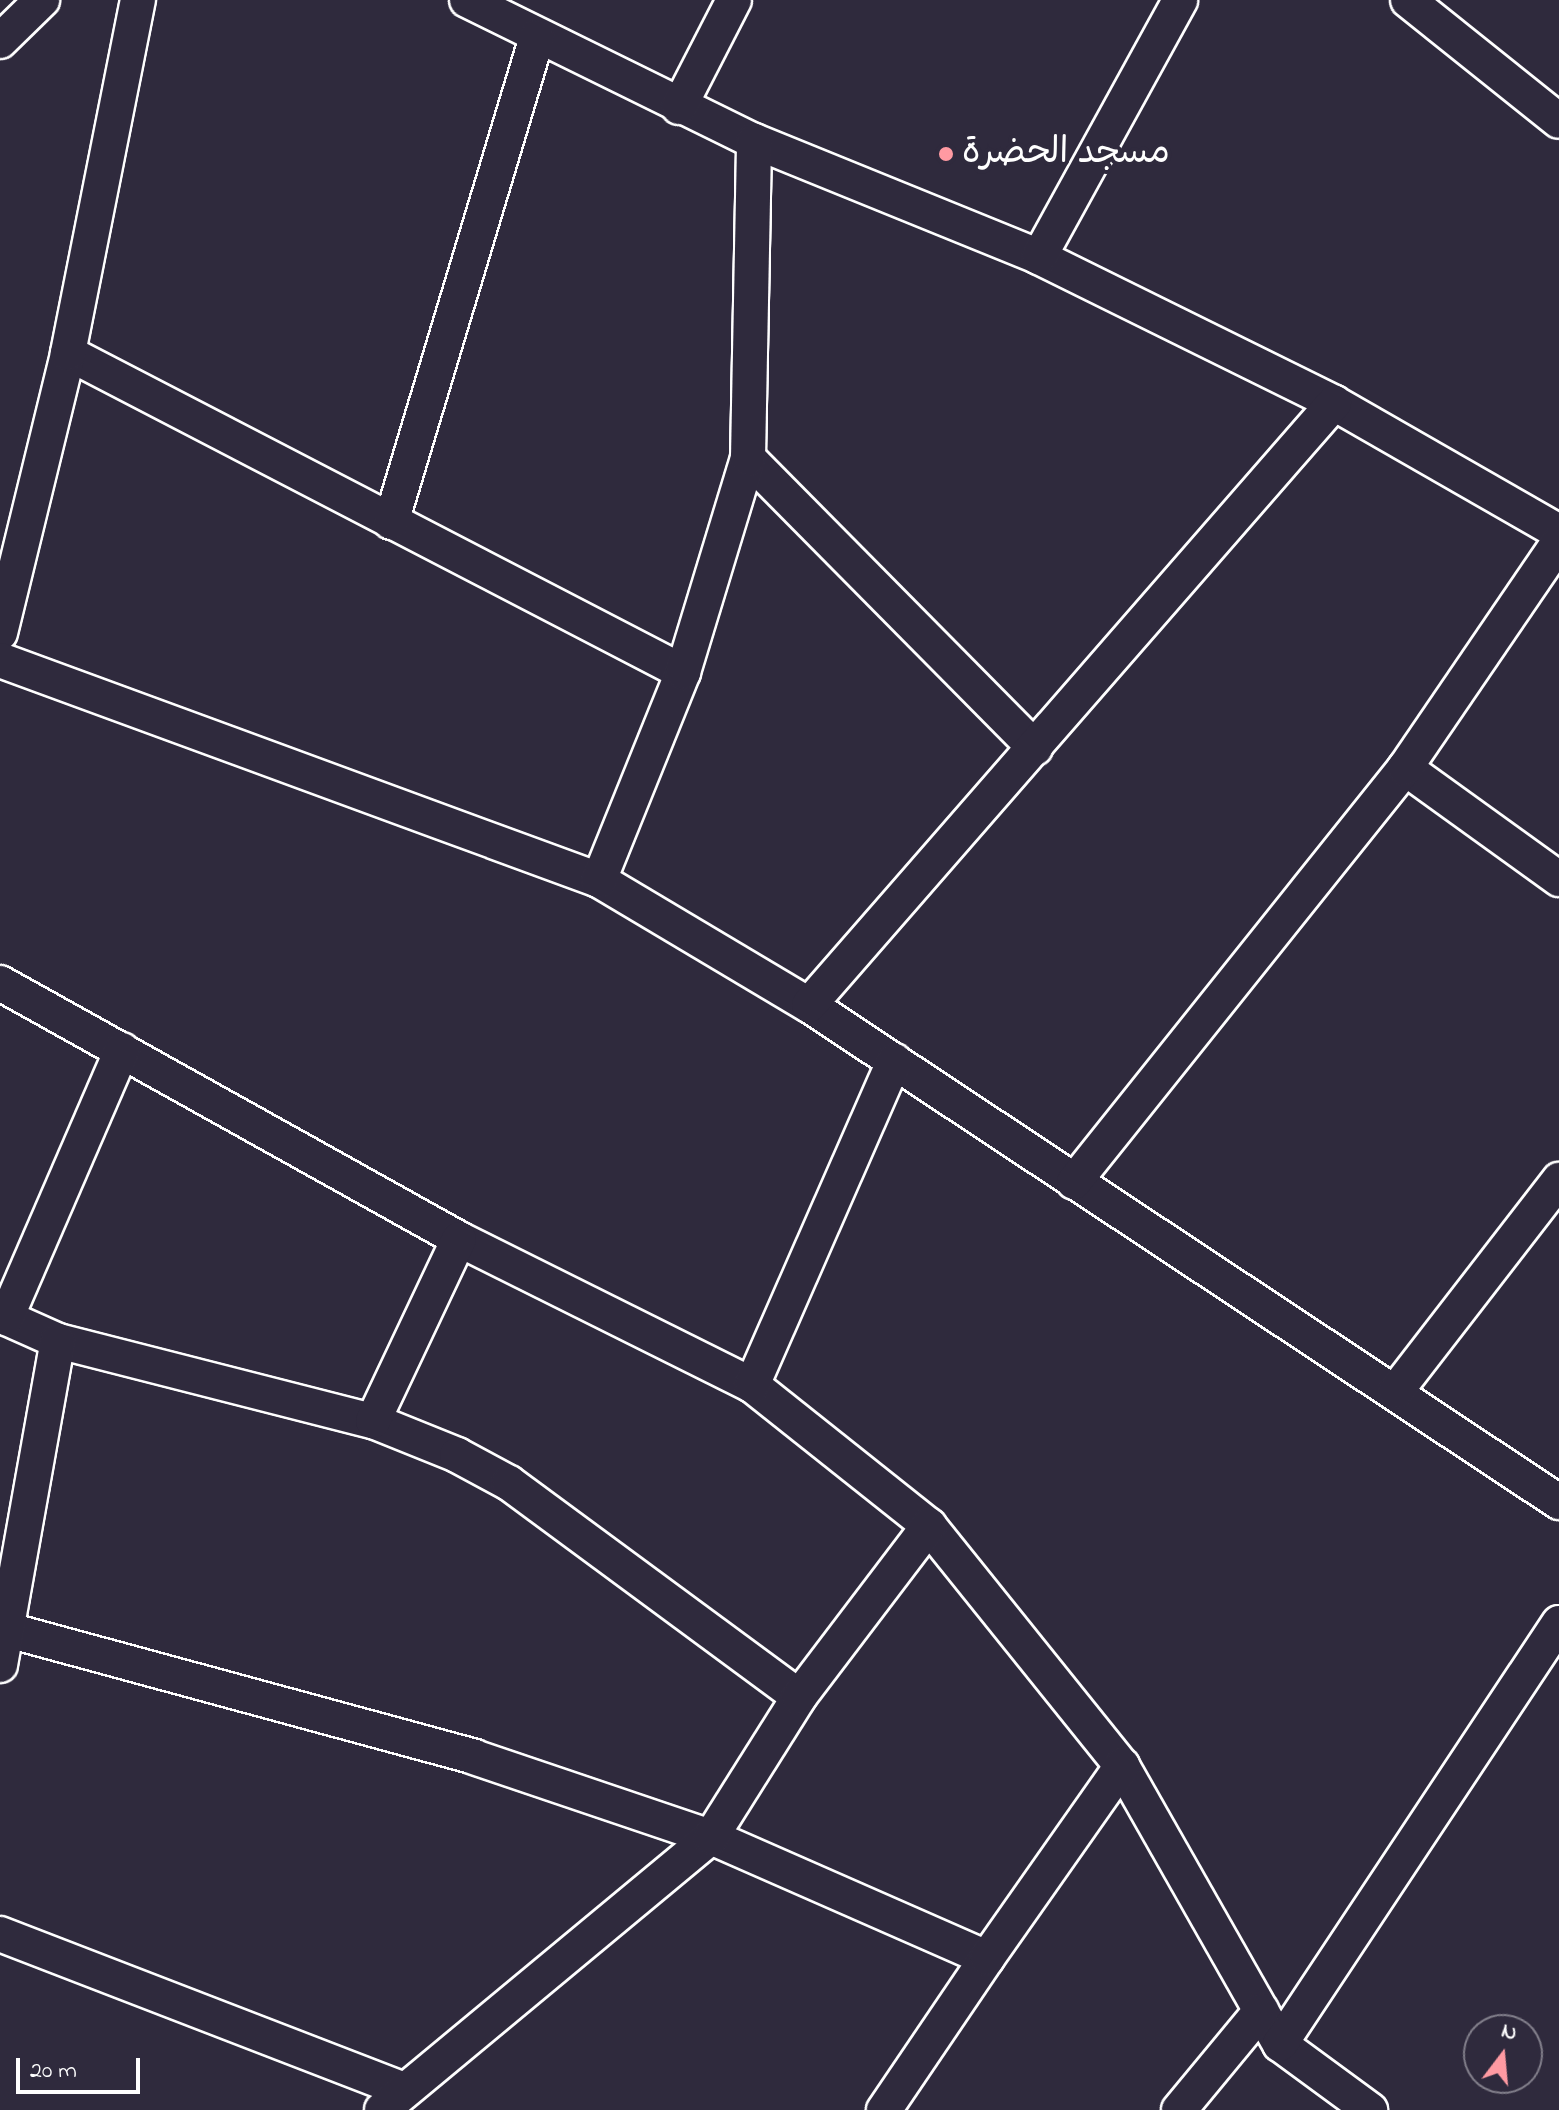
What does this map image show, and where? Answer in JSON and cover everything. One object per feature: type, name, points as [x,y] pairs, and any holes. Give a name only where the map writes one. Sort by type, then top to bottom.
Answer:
[{"type":"street","points":[[0,41],[42,0]]},
{"type":"street","points":[[0,633],[68,353],[138,0]]},
{"type":"street","points":[[679,107],[734,0]]},
{"type":"street","points":[[1039,257],[1180,0]]},
{"type":"street","points":[[1408,0],[1559,121]]},
{"type":"street","points":[[470,1],[537,37],[754,141],[1039,257],[1334,403],[1559,532]]},
{"type":"street","points":[[391,522],[537,37]]},
{"type":"street","points":[[599,880],[683,672],[748,458],[754,141]]},
{"type":"street","points":[[68,353],[683,672]]},
{"type":"street","points":[[809,1005],[1334,403]]},
{"type":"street","points":[[748,458],[1035,748]]},
{"type":"street","points":[[1074,1182],[1405,768],[1559,542]]},
{"type":"street","points":[[0,660],[599,880],[809,1005],[1396,1391],[1559,1502]]},
{"type":"street","points":[[1405,768],[1559,879]]},
{"type":"street","points":[[0,983],[459,1239],[752,1385],[929,1526],[1122,1766],[1280,2044],[1370,2110]]},
{"type":"street","points":[[122,1050],[3,1317],[58,1341],[373,1421],[509,1483],[799,1697]]},
{"type":"street","points":[[752,1385],[894,1061]]},
{"type":"street","points":[[1396,1391],[1559,1180]]},
{"type":"street","points":[[373,1421],[459,1239]]},
{"type":"street","points":[[0,1665],[58,1341]]},
{"type":"street","points":[[0,1934],[391,2099],[711,1837],[799,1697],[929,1526]]},
{"type":"street","points":[[1280,2044],[1559,1623]]},
{"type":"street","points":[[8,1630],[474,1757],[711,1837],[987,1958]]},
{"type":"street","points":[[884,2110],[1122,1766]]},
{"type":"street","points":[[1179,2110],[1261,2011]]},
{"type":"place","name":"مسجد الحضرة","points":[[946,154]]}]
